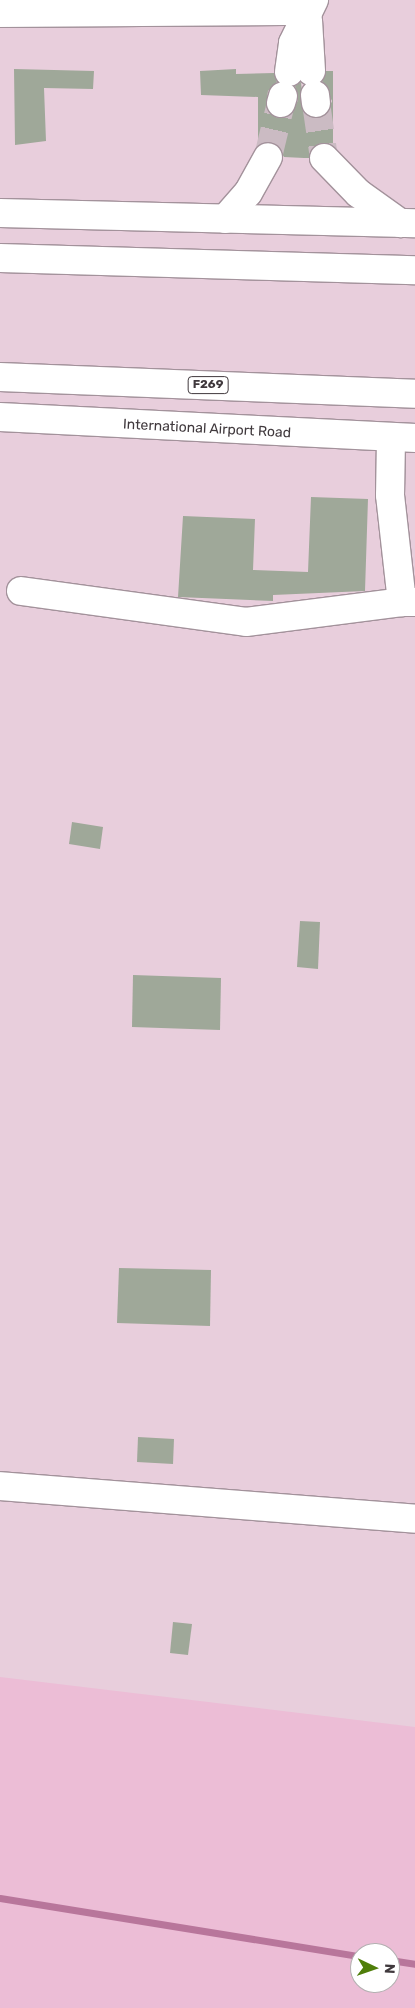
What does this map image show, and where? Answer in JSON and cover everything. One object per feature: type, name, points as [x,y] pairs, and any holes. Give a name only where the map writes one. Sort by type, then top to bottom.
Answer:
[{"type":"main road","points":[[0,13],[119,5],[311,5],[293,42],[299,90]]},
{"type":"main road","points":[[225,219],[248,193],[268,157]]},
{"type":"main road","points":[[324,158],[358,193],[408,223]]},
{"type":"main road","points":[[0,213],[408,223]]},
{"type":"main road","points":[[0,258],[415,270]]},
{"type":"main road","name":"F269","points":[[0,377],[415,394]]},
{"type":"main road","name":"International Airport Road","points":[[0,417],[403,438]]},
{"type":"main road","points":[[21,591],[246,622],[408,602],[390,495],[403,438]]},
{"type":"main road","points":[[0,1486],[415,1519]]},
{"type":"shaded area","points":[[0,0],[415,0],[415,2008],[0,2008]]},
{"type":"shaded area","points":[[0,1677],[415,1727],[415,2008],[0,2008]]},
{"type":"building","points":[[14,69],[94,71],[93,89],[44,88],[46,141],[15,145]]},
{"type":"building","points":[[236,69],[236,74],[274,73],[277,82],[268,91],[266,106],[277,118],[292,114],[298,100],[295,86],[301,82],[304,113],[317,118],[326,115],[332,101],[322,81],[326,71],[333,71],[333,146],[320,143],[309,158],[304,158],[284,157],[275,143],[258,145],[258,97],[201,95],[200,71]]},
{"type":"building","points":[[311,497],[368,499],[365,591],[273,595],[273,601],[178,597],[183,516],[255,519],[253,570],[308,572]]},
{"type":"building","points":[[72,822],[103,827],[100,849],[69,844]]},
{"type":"building","points":[[300,921],[320,922],[318,969],[297,967]]},
{"type":"building","points":[[133,975],[221,978],[220,1030],[132,1027]]},
{"type":"building","points":[[119,1268],[211,1270],[210,1326],[117,1323]]},
{"type":"building","points":[[138,1437],[174,1439],[173,1464],[137,1462]]},
{"type":"building","points":[[173,1622],[192,1624],[188,1655],[170,1653]]},
{"type":"waterway","points":[[0,1898],[350,1954]]},
{"type":"waterway","points":[[400,1962],[415,1964]]},
{"type":"tunnel","points":[[268,157],[281,103]]},
{"type":"tunnel","points":[[316,103],[324,158]]}]
